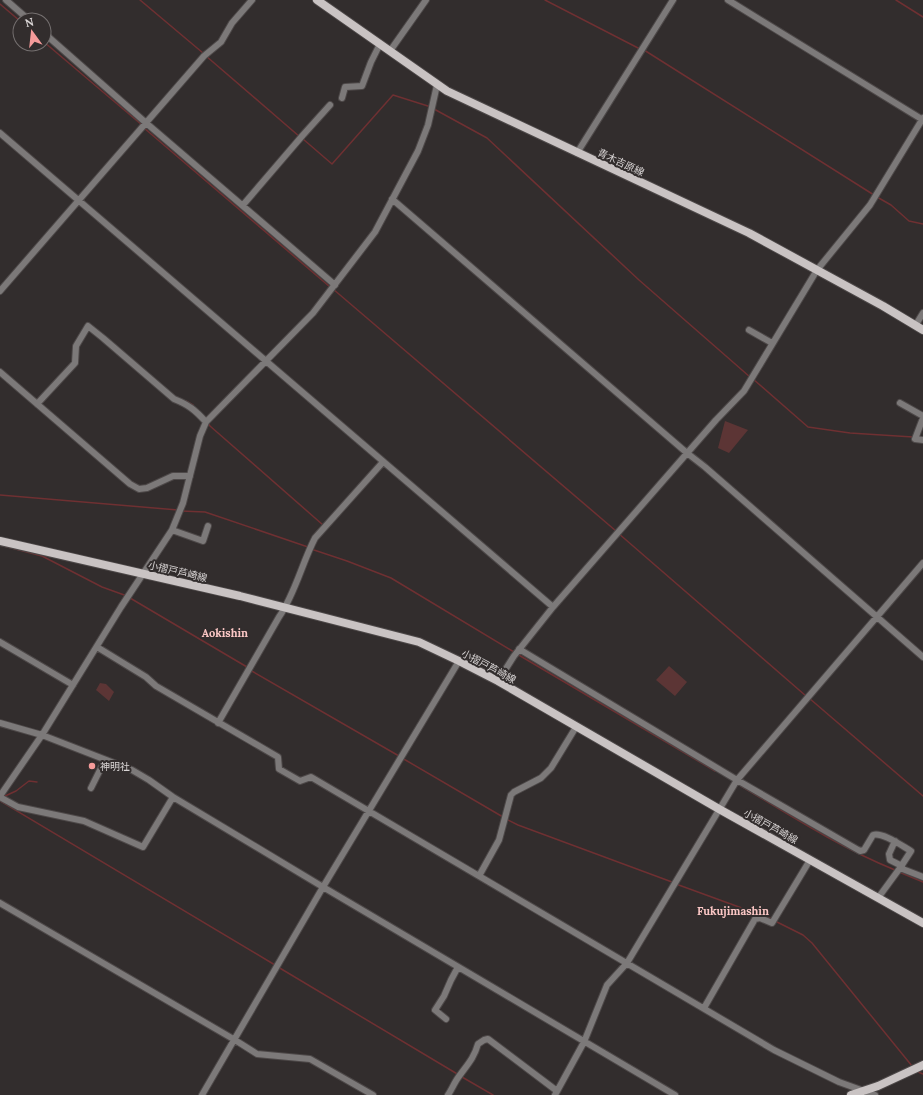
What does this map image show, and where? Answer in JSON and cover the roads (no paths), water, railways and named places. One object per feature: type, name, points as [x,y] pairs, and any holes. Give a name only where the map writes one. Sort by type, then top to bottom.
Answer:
[{"type":"main road","name":"青木吉原線","points":[[317,0],[447,91],[749,233],[883,306],[923,330]]},
{"type":"main road","name":"小摺戸芦崎線","points":[[0,541],[143,573],[419,642],[498,681],[719,809],[923,923]]},
{"type":"main road","points":[[851,1095],[878,1086],[923,1065]]},
{"type":"street","points":[[6,0],[20,12]]},
{"type":"street","points":[[0,291],[145,122],[204,56],[221,42],[232,23],[252,0]]},
{"type":"street","points":[[390,51],[426,0]]},
{"type":"street","points":[[577,153],[673,0]]},
{"type":"street","points":[[498,681],[519,649],[553,607],[687,453],[744,391],[818,270],[870,205],[923,119],[728,0]]},
{"type":"street","points":[[52,41],[335,285]]},
{"type":"street","points":[[342,98],[345,87],[362,86],[380,44]]},
{"type":"street","points":[[173,797],[143,847],[84,821],[18,807],[0,796],[42,735],[96,647],[172,530],[183,503],[200,436],[206,422],[313,313],[375,232],[418,152],[428,125],[437,85]]},
{"type":"street","points":[[243,205],[330,105]]},
{"type":"street","points":[[0,133],[553,607]]},
{"type":"street","points":[[392,199],[705,467],[875,617],[923,657]]},
{"type":"street","points":[[915,326],[923,313]]},
{"type":"street","points":[[37,404],[75,363],[76,346],[88,326],[104,338],[174,400],[193,408],[206,422]]},
{"type":"street","points":[[749,330],[772,343]]},
{"type":"street","points":[[0,372],[130,484],[139,489],[147,488],[174,476],[190,476]]},
{"type":"street","points":[[900,403],[923,417],[915,439],[923,440]]},
{"type":"street","points":[[218,723],[285,608],[308,551],[315,538],[383,462]]},
{"type":"street","points":[[172,530],[203,541],[208,526]]},
{"type":"street","points":[[448,1095],[476,1053],[478,1044],[488,1039],[556,1093],[584,1042],[607,985],[627,964],[737,780],[875,617],[923,563]]},
{"type":"street","points":[[0,642],[73,685]]},
{"type":"street","points":[[96,647],[146,677],[156,686],[278,757],[279,769],[300,781],[311,777],[774,1050],[839,1082],[875,1095]]},
{"type":"street","points":[[519,649],[737,780],[860,851],[864,850],[873,834],[895,841],[912,851],[878,898]]},
{"type":"street","points":[[202,1095],[368,811],[459,661]]},
{"type":"street","points":[[0,723],[42,735],[132,770],[173,797],[323,887],[675,1095]]},
{"type":"street","points":[[479,876],[500,840],[511,795],[541,778],[552,768],[576,727]]},
{"type":"street","points":[[91,788],[105,760]]},
{"type":"street","points":[[895,841],[889,854],[890,860],[923,877]]},
{"type":"street","points":[[704,1008],[755,919],[760,918],[772,923],[810,860]]},
{"type":"street","points":[[0,903],[257,1054],[310,1059],[373,1095]]},
{"type":"street","points":[[446,1019],[435,1010],[444,996],[450,980],[458,967]]},
{"type":"waterway","points":[[140,0],[203,53]]},
{"type":"waterway","points":[[545,0],[640,49]]},
{"type":"waterway","points":[[896,0],[923,17]]},
{"type":"waterway","points":[[0,4],[12,14]]},
{"type":"waterway","points":[[52,49],[142,125]]},
{"type":"waterway","points":[[644,50],[874,195]]},
{"type":"waterway","points":[[206,56],[300,137]]},
{"type":"waterway","points":[[303,139],[332,164],[393,95],[431,107]]},
{"type":"waterway","points":[[434,109],[487,138],[639,280],[750,377]]},
{"type":"waterway","points":[[144,128],[330,287]]},
{"type":"waterway","points":[[877,197],[891,205],[909,221],[923,224]]},
{"type":"waterway","points":[[333,289],[616,531]]},
{"type":"waterway","points":[[753,379],[808,427],[850,433],[913,437]]},
{"type":"waterway","points":[[186,401],[193,405]]},
{"type":"waterway","points":[[208,423],[323,525]]},
{"type":"waterway","points":[[0,495],[178,510]]},
{"type":"waterway","points":[[181,511],[205,512],[308,547]]},
{"type":"waterway","points":[[618,533],[806,696]]},
{"type":"waterway","points":[[0,545],[42,556],[102,587],[127,596]]},
{"type":"waterway","points":[[311,549],[391,578],[514,652]]},
{"type":"waterway","points":[[130,598],[247,667]]},
{"type":"waterway","points":[[517,654],[715,771]]},
{"type":"waterway","points":[[250,670],[399,756]]},
{"type":"waterway","points":[[809,698],[923,796]]},
{"type":"waterway","points":[[402,758],[503,817]]},
{"type":"waterway","points":[[5,796],[16,791],[29,781],[37,782]]},
{"type":"waterway","points":[[741,786],[836,842],[895,870]]},
{"type":"waterway","points":[[0,801],[275,965]]},
{"type":"waterway","points":[[506,819],[518,825],[672,882]]},
{"type":"waterway","points":[[899,872],[923,882]]},
{"type":"waterway","points":[[676,884],[772,919]]},
{"type":"waterway","points":[[775,921],[803,935],[812,943],[912,1066]]},
{"type":"waterway","points":[[278,967],[459,1075]]},
{"type":"waterway","points":[[916,1071],[923,1074]]},
{"type":"waterway","points":[[462,1077],[493,1095]]},
{"type":"place","name":"神明社","points":[[92,766]]},
{"type":"district","name":"Aokishin","points":[[225,633]]},
{"type":"district","name":"Fukujimashin","points":[[733,911]]}]
